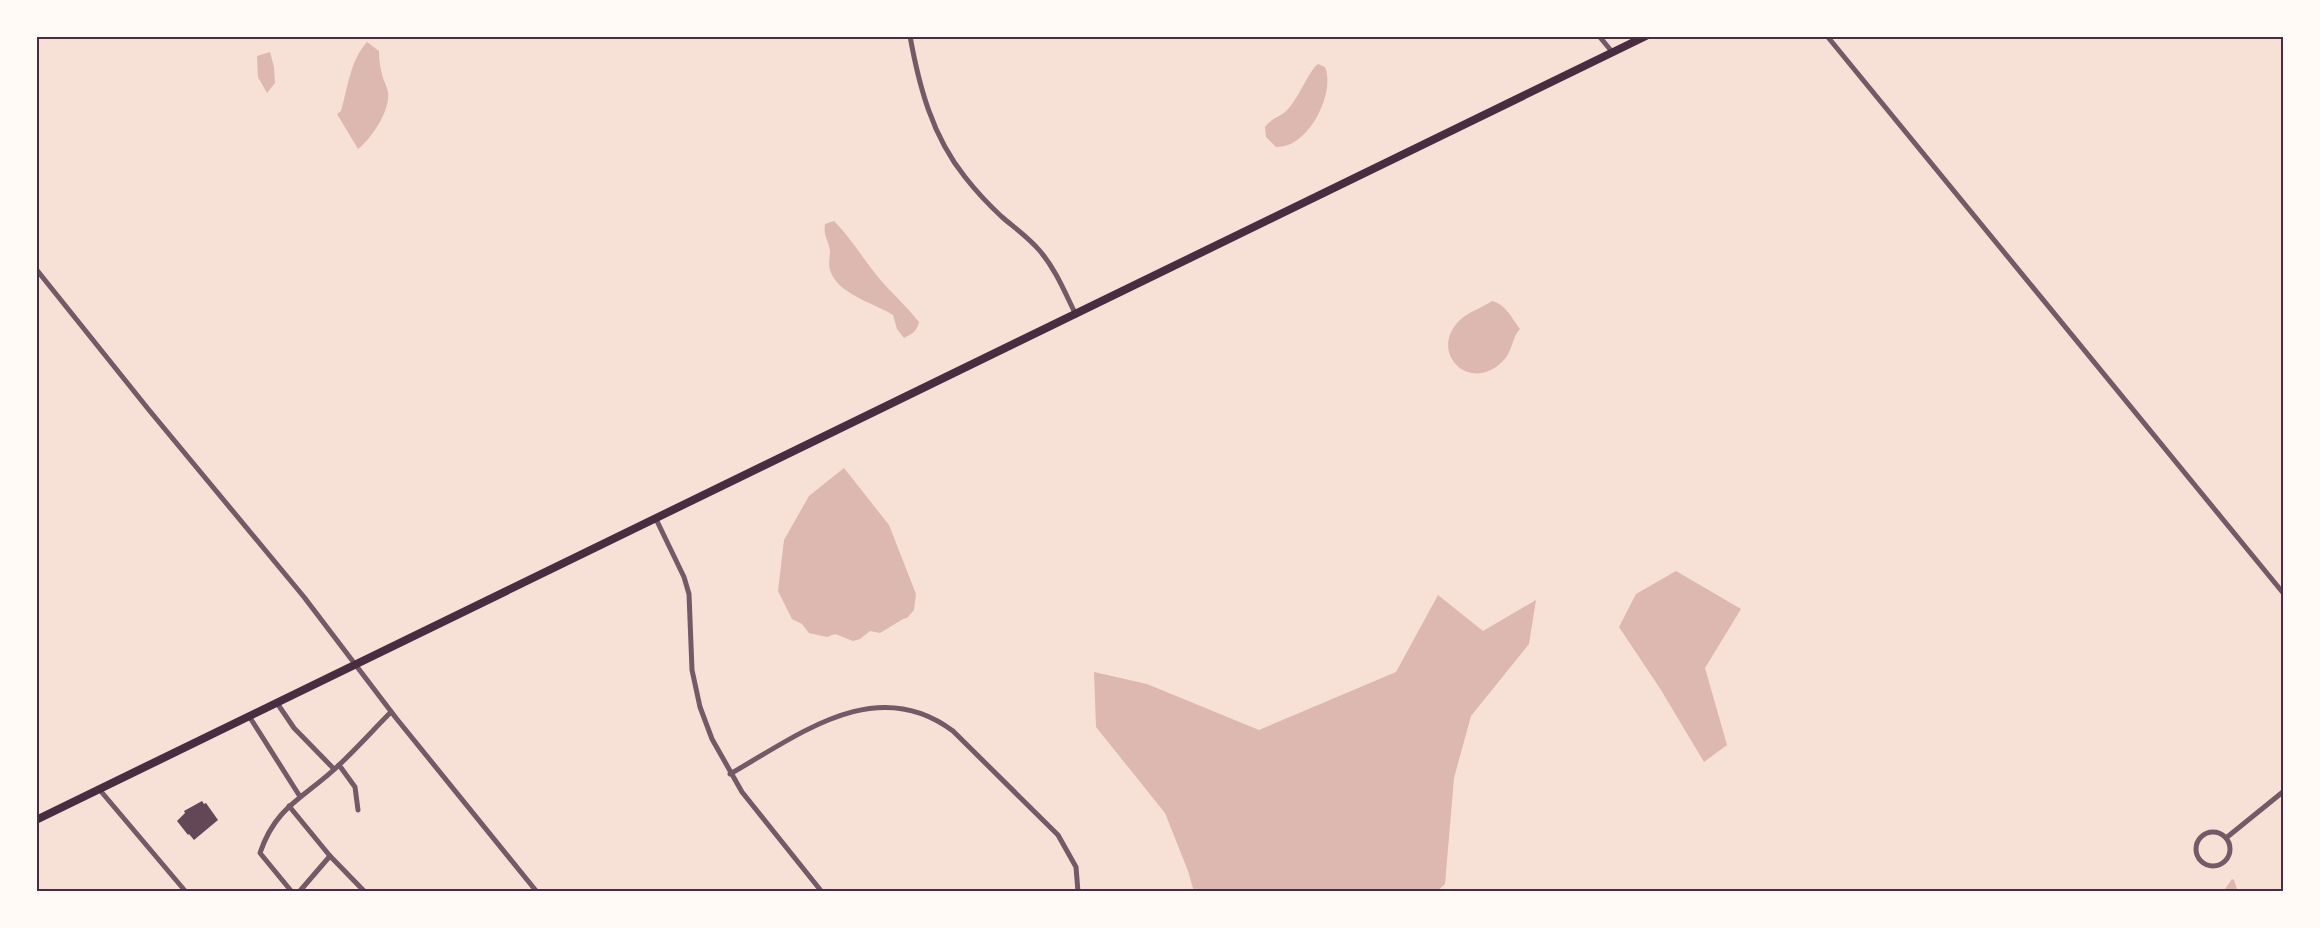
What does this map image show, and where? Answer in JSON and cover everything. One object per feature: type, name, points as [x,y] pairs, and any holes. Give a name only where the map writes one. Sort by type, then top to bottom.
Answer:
[{"type":"main road","points":[[36,820],[1646,36]]},
{"type":"street","points":[[910,36],[918,80],[929,112],[944,144],[964,175],[993,208],[1031,241],[1046,258],[1061,282],[1076,315]]},
{"type":"street","points":[[1599,36],[1613,53]]},
{"type":"street","points":[[1827,36],[2284,594]]},
{"type":"street","points":[[36,269],[300,593],[391,712],[537,892]]},
{"type":"street","points":[[656,519],[686,586],[691,612],[690,655],[697,695],[706,727],[730,774],[822,892]]},
{"type":"street","points":[[277,703],[294,728],[355,787],[358,810]]},
{"type":"street","points":[[730,774],[831,718],[860,708],[889,707],[917,711],[953,731],[1058,835],[1076,867],[1078,892]]},
{"type":"street","points":[[292,892],[260,853],[273,824],[299,795],[336,767],[391,712]]},
{"type":"street","points":[[249,716],[299,795]]},
{"type":"street","points":[[99,789],[186,892]]},
{"type":"street","points":[[2226,838],[2284,790]]},
{"type":"street","points":[[289,806],[330,856],[365,892]]},
{"type":"street","points":[[2212,831],[2221,833],[2226,838],[2230,849],[2224,862],[2212,866],[2200,861],[2196,849],[2200,837],[2212,831]]},
{"type":"street","points":[[299,892],[330,856]]},
{"type":"shaded area","points":[[367,42],[379,51],[388,99],[379,124],[358,149],[337,114],[341,111],[353,66]]},
{"type":"shaded area","points":[[270,52],[275,83],[267,93],[258,77],[257,56]]},
{"type":"shaded area","points":[[1318,64],[1325,67],[1327,78],[1323,104],[1317,118],[1299,139],[1288,145],[1276,147],[1266,137],[1265,127],[1288,109]]},
{"type":"shaded area","points":[[834,221],[877,276],[919,322],[912,334],[904,338],[897,329],[893,315],[848,292],[834,278],[829,268],[830,251],[825,236],[825,224]]},
{"type":"shaded area","points":[[1492,301],[1504,308],[1520,329],[1503,361],[1490,370],[1478,373],[1466,371],[1450,356],[1448,345],[1451,332],[1463,317]]},
{"type":"shaded area","points":[[844,468],[889,525],[916,594],[914,610],[907,618],[880,633],[870,631],[860,639],[853,641],[835,634],[827,637],[809,633],[802,624],[792,619],[778,591],[784,540],[809,496]]},
{"type":"shaded area","points":[[1676,571],[1741,609],[1705,668],[1727,745],[1704,762],[1661,690],[1619,627],[1636,594]]},
{"type":"shaded area","points":[[1438,595],[1483,631],[1536,600],[1529,644],[1471,716],[1454,778],[1445,884],[1436,892],[1194,892],[1165,813],[1096,727],[1094,672],[1147,684],[1259,730],[1396,672]]},
{"type":"shaded area","points":[[2232,879],[2238,892],[2213,892],[2225,889]]},
{"type":"building","points":[[202,801],[218,820],[194,840],[177,821],[185,813],[184,811]]}]
